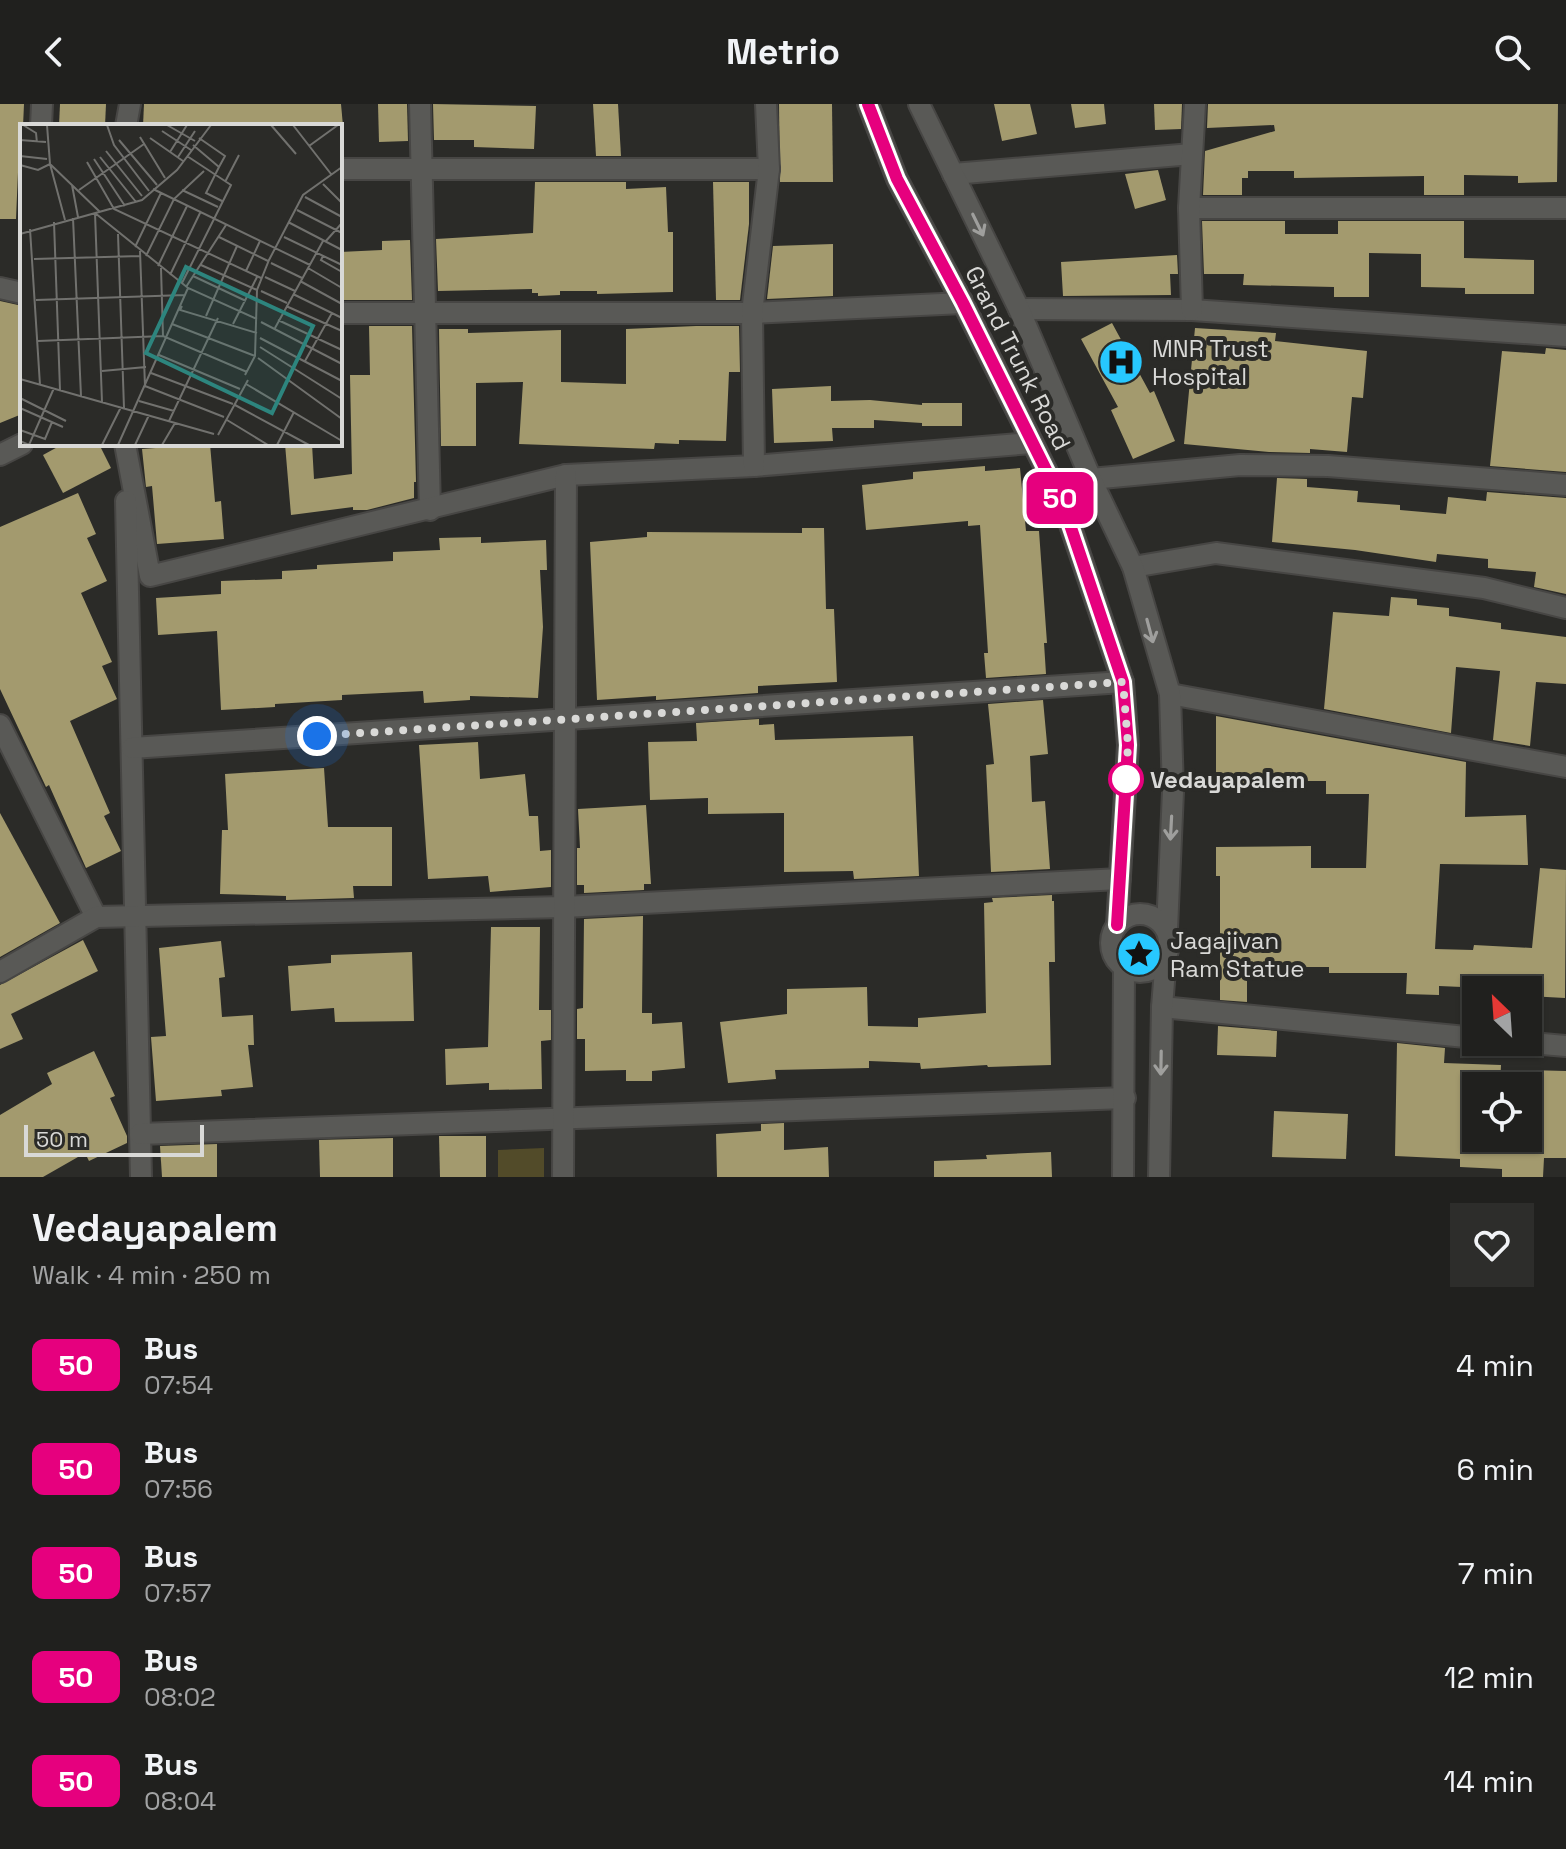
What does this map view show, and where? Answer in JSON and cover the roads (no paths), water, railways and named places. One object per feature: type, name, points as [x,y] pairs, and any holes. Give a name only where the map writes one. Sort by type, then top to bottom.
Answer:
[{"type":"street","points":[[41,124],[42,104]]},
{"type":"street","points":[[126,124],[130,104]]},
{"type":"street","points":[[420,104],[430,510]]},
{"type":"street","points":[[754,466],[752,313],[769,169],[766,104]]},
{"type":"street","name":"Grand Trunk Road","points":[[868,104],[897,179],[1063,504],[1123,682],[1128,745],[1117,925]]},
{"type":"street","points":[[919,104],[1019,309],[1091,479],[1133,567],[1157,659],[1170,694],[1173,791],[1167,929],[1169,948],[1162,1007],[1159,1177]]},
{"type":"street","points":[[1192,310],[1189,208],[1195,104]]},
{"type":"street","points":[[953,174],[1192,154]]},
{"type":"street","points":[[342,169],[769,169]]},
{"type":"street","points":[[1189,208],[1566,208]]},
{"type":"street","points":[[0,288],[20,293]]},
{"type":"street","points":[[342,313],[752,313],[963,303]]},
{"type":"street","points":[[1019,309],[1192,310],[1566,336]]},
{"type":"street","points":[[125,446],[150,576],[566,475],[754,466],[1032,443]]},
{"type":"street","points":[[0,455],[20,445]]},
{"type":"street","points":[[125,446],[141,1177]]},
{"type":"street","points":[[1091,479],[1240,465],[1328,466],[1566,485]]},
{"type":"street","points":[[563,1177],[566,475]]},
{"type":"street","points":[[1133,567],[1216,553],[1484,588],[1566,608]]},
{"type":"street","points":[[132,748],[1123,682]]},
{"type":"street","points":[[1170,694],[1566,767]]},
{"type":"street","points":[[0,725],[96,917]]},
{"type":"street","points":[[0,972],[96,917],[564,907],[1120,879]]},
{"type":"street","points":[[1166,957],[1152,970],[1133,972],[1124,968],[1112,953],[1112,934],[1124,918],[1143,914],[1153,916],[1167,929]]},
{"type":"street","points":[[1123,1177],[1124,968]]},
{"type":"street","points":[[1162,1007],[1462,1037]]},
{"type":"street","points":[[1542,1044],[1566,1046]]},
{"type":"street","points":[[140,1134],[1125,1098]]},
{"type":"place","name":"MNR Trust Hospital","points":[[1121,362]]},
{"type":"place","name":"Vedayapalem","points":[[1126,779]]},
{"type":"place","name":"Jagajivan Ram Statue","points":[[1139,954]]}]
